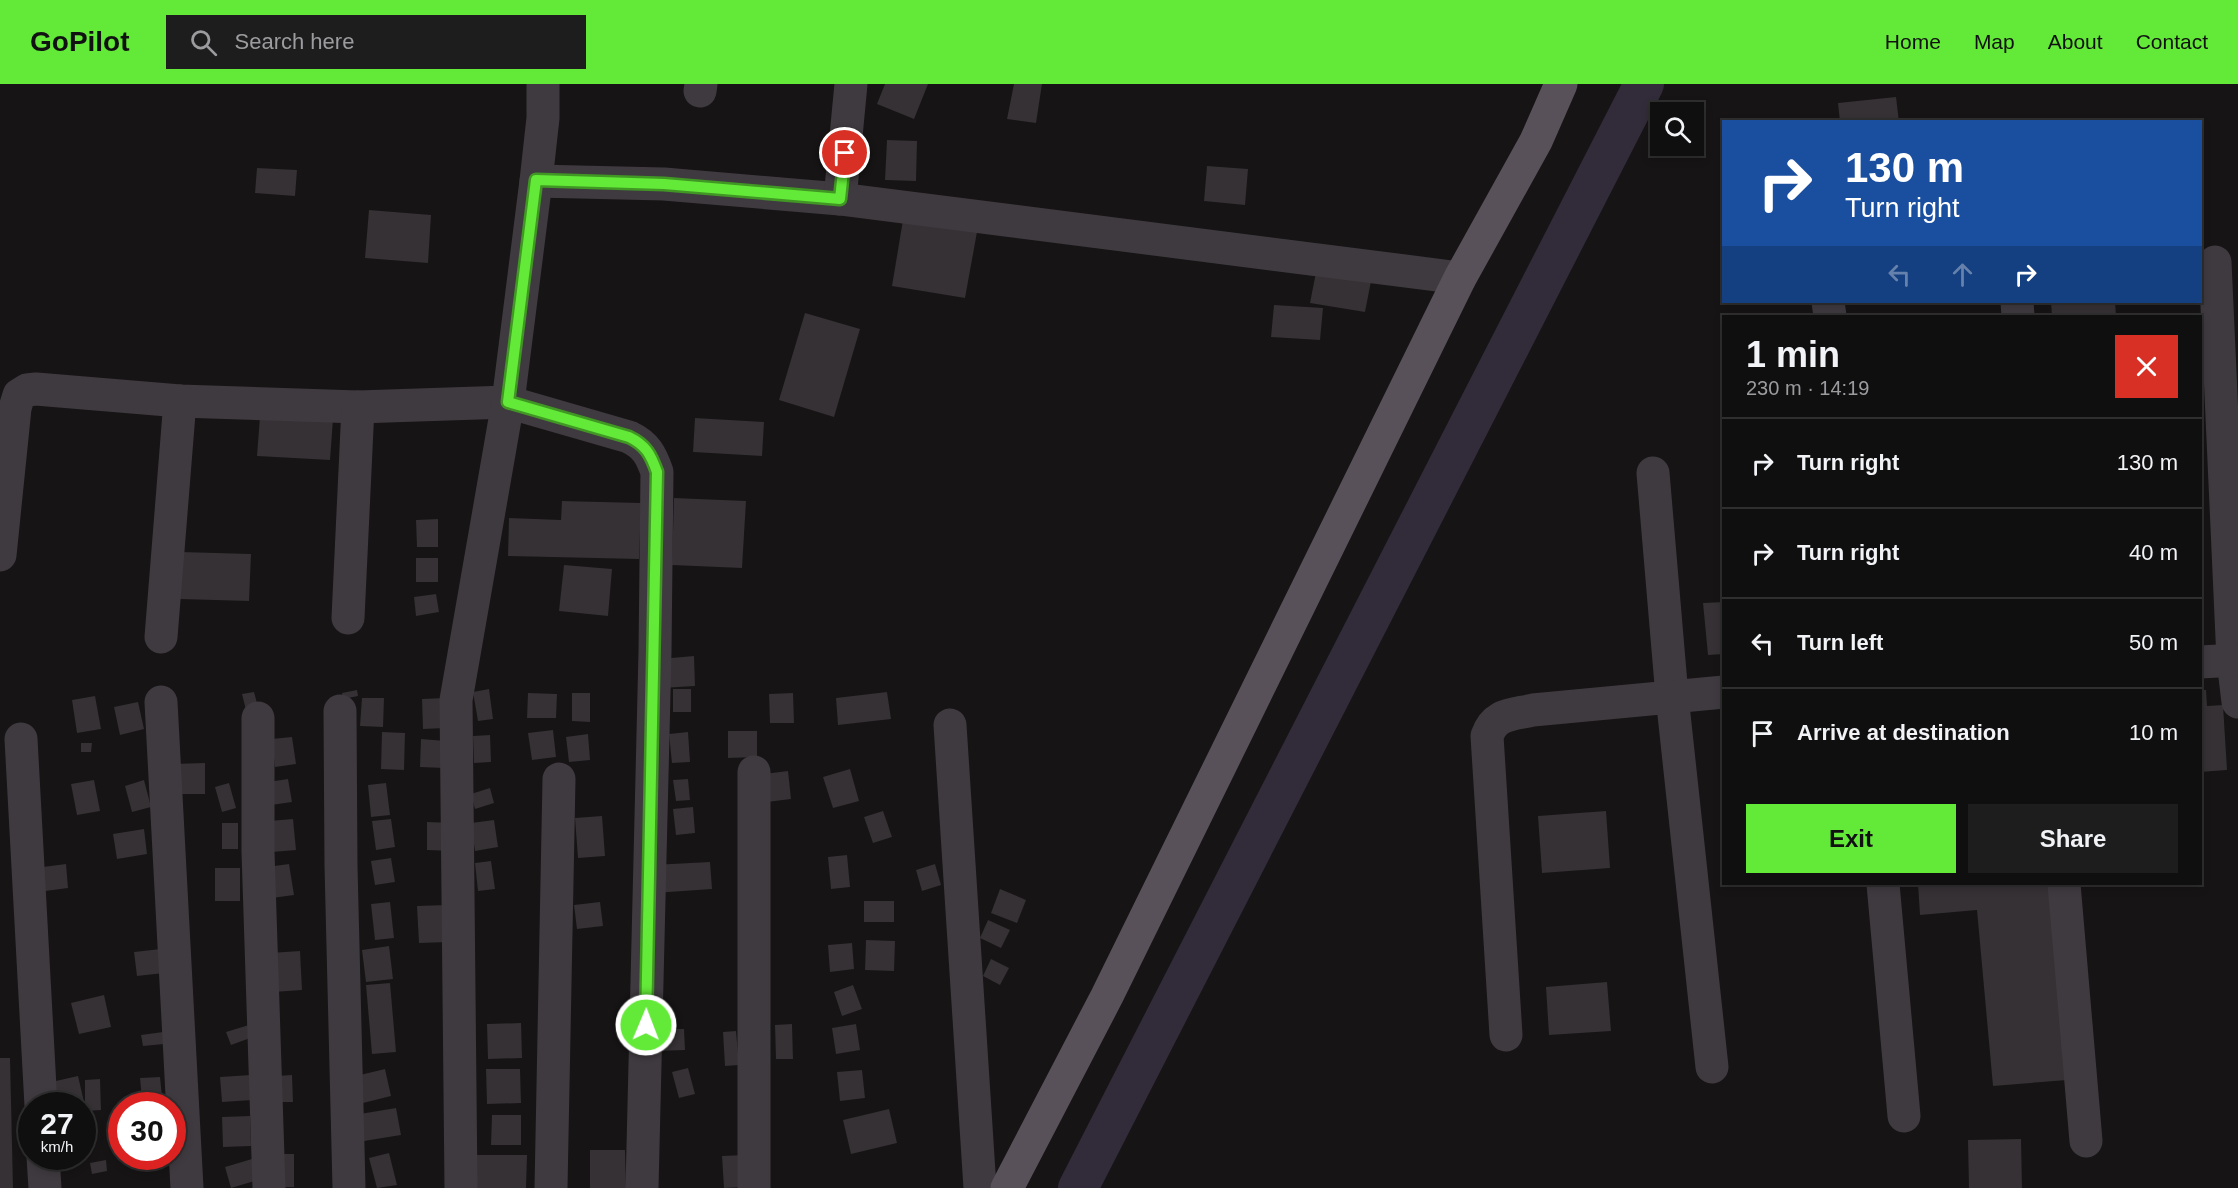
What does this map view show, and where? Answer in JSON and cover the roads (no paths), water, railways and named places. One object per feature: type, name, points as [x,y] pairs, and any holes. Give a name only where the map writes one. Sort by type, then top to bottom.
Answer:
[{"type":"main road","points":[[1007,1188],[1107,996],[1460,278],[1536,141],[1561,84]]},
{"type":"street","points":[[461,1188],[456,700],[508,402],[543,118],[543,84]]},
{"type":"street","points":[[840,199],[851,84]]},
{"type":"street","points":[[536,180],[664,184],[840,199],[1460,278]]},
{"type":"street","points":[[2215,262],[2238,702]]},
{"type":"street","points":[[0,555],[15,408],[19,395],[27,390],[180,401],[358,407],[508,402],[629,437],[641,443],[651,455],[657,472],[642,1188]]},
{"type":"street","points":[[161,637],[180,401]]},
{"type":"street","points":[[348,618],[358,407]]},
{"type":"street","points":[[1653,473],[1672,696],[1712,1067]]},
{"type":"street","points":[[2202,662],[2236,660]]},
{"type":"street","points":[[1506,1035],[1487,736],[1489,730],[1497,719],[1533,710],[1722,692]]},
{"type":"street","points":[[161,702],[187,1188]]},
{"type":"street","points":[[340,711],[341,878],[349,1188]]},
{"type":"street","points":[[258,718],[258,852],[269,1188]]},
{"type":"street","points":[[950,725],[980,1188]]},
{"type":"street","points":[[21,739],[39,1092]]},
{"type":"street","points":[[754,772],[754,1188]]},
{"type":"street","points":[[551,1188],[559,779]]},
{"type":"street","points":[[1883,885],[1905,1116]]},
{"type":"street","points":[[2064,885],[2086,1141]]},
{"type":"street","points":[[44,1170],[45,1188]]},
{"type":"waterway","points":[[1078,1188],[1644,84]]}]
